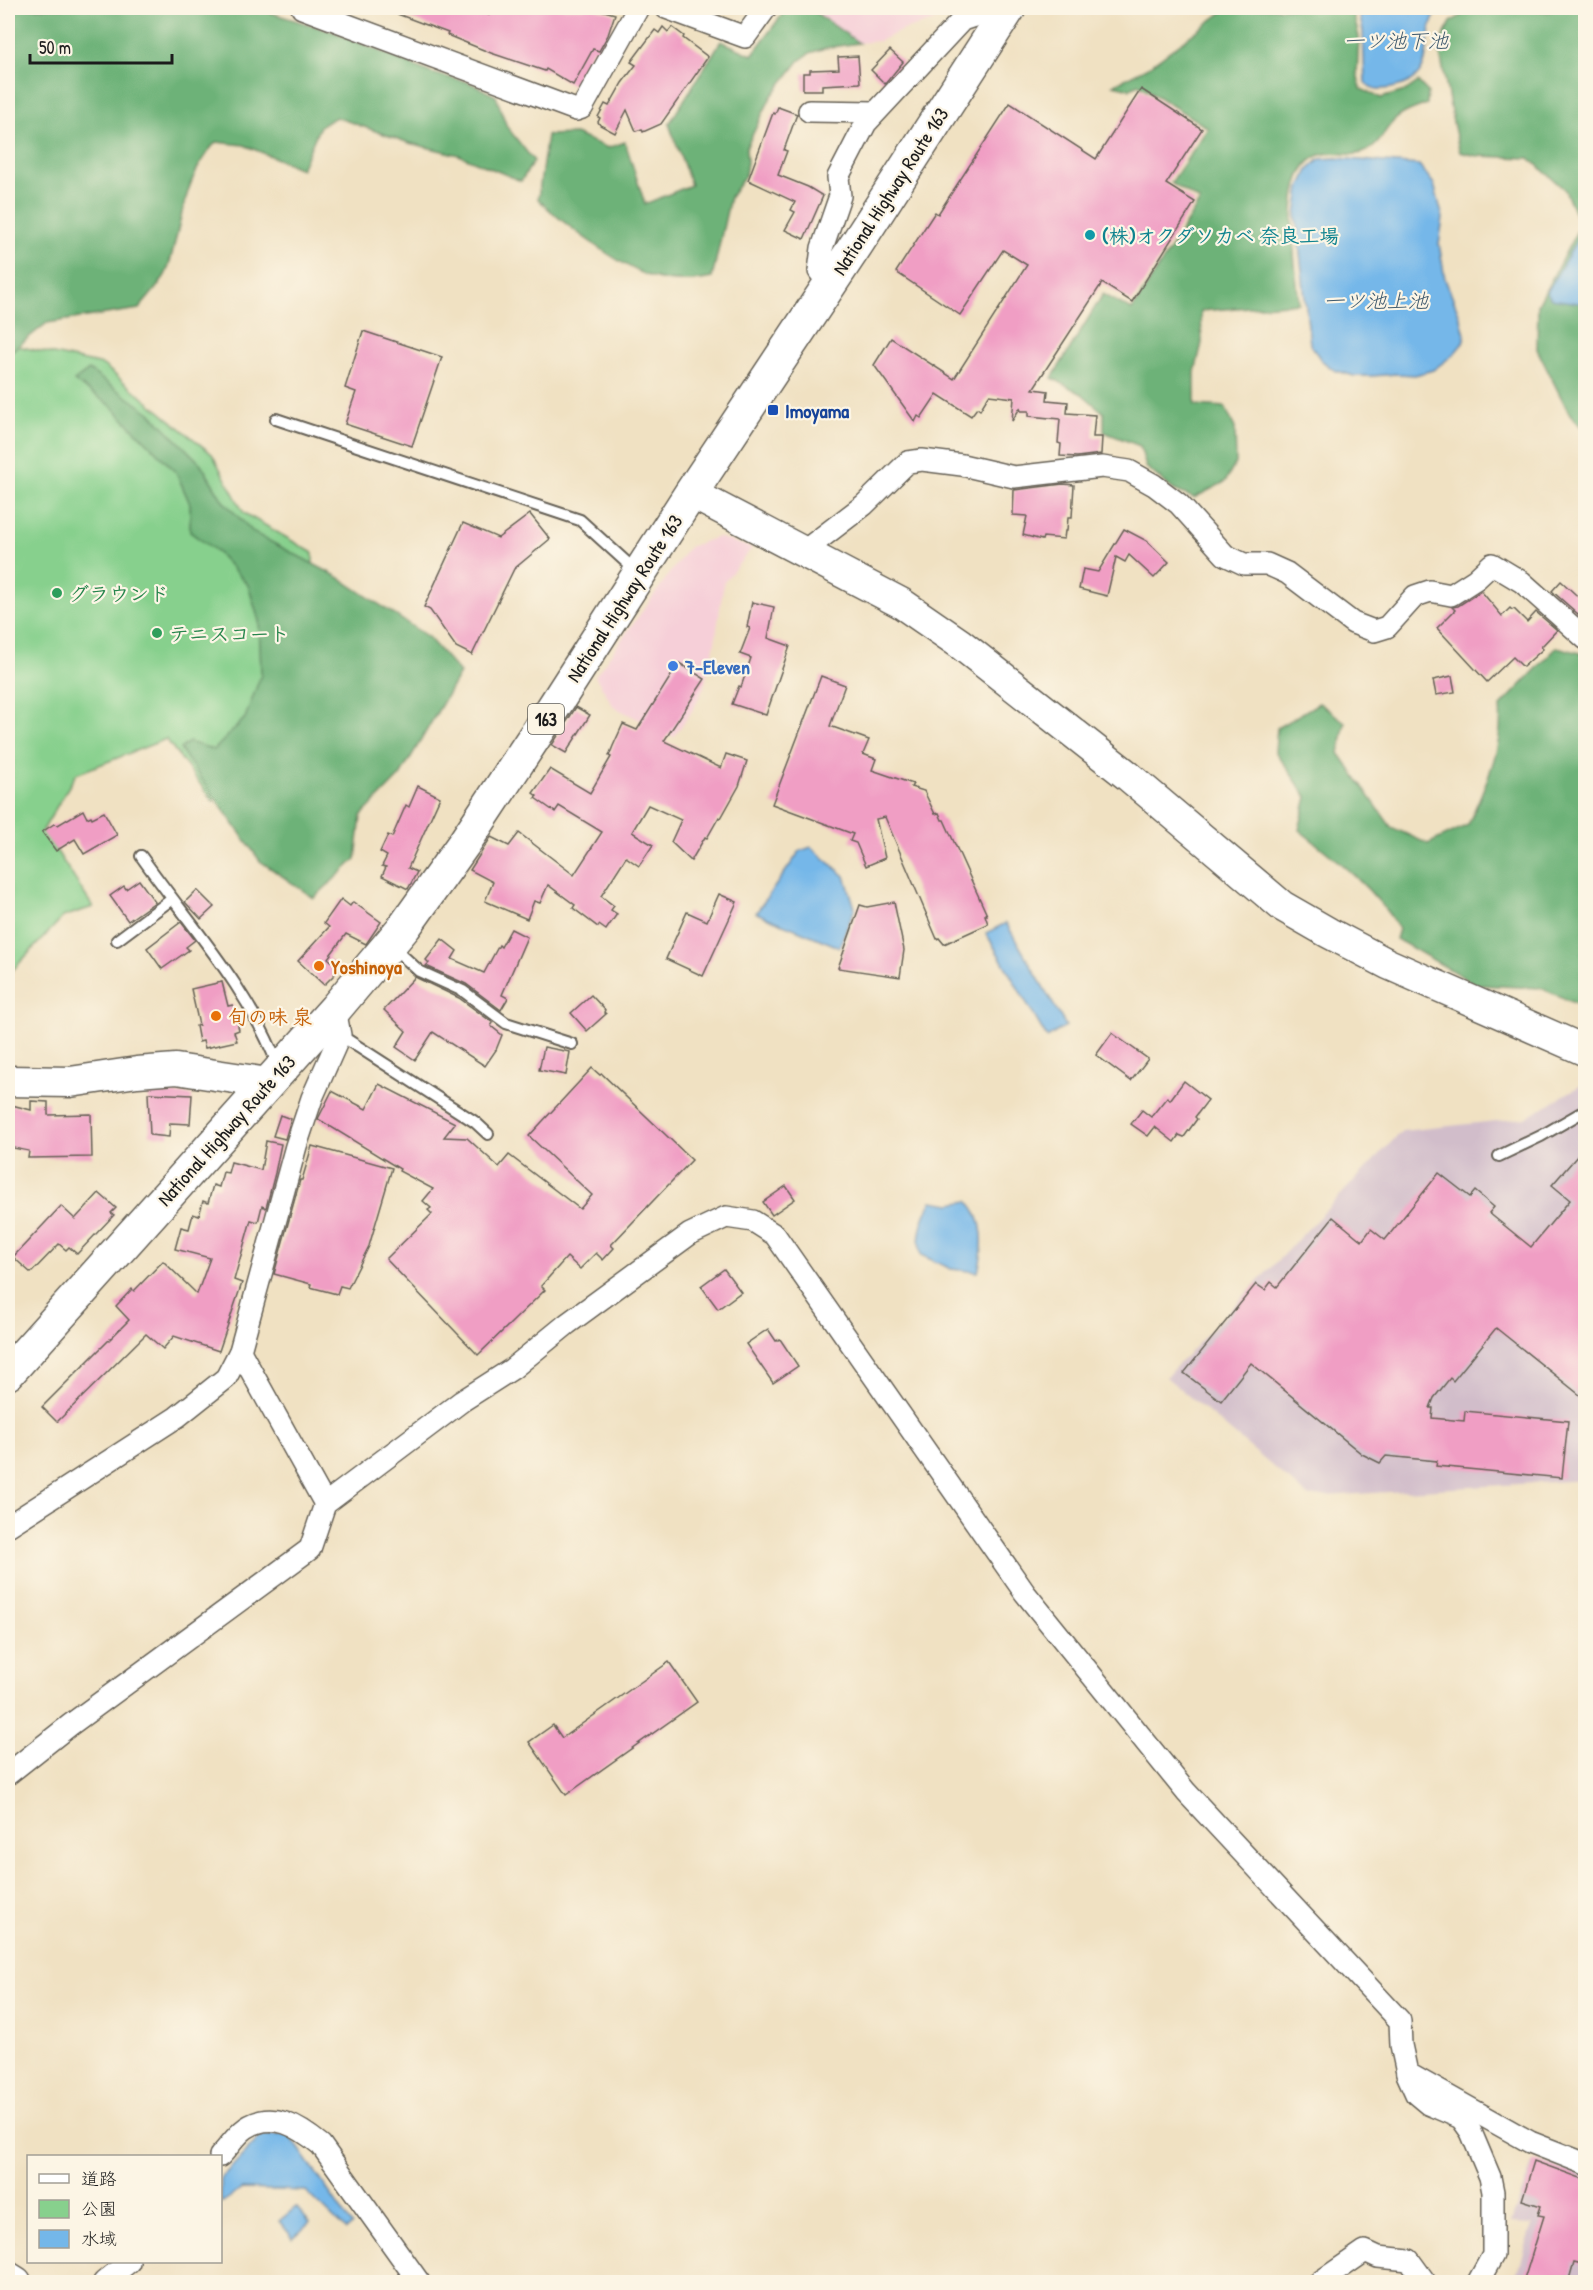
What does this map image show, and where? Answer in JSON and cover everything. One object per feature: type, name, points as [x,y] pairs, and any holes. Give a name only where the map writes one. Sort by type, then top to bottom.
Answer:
[{"type":"highway","name":"National Highway Route 163","points":[[8,1373],[274,1076],[338,1022],[389,944],[465,842],[690,493],[830,285],[1006,12]]},
{"type":"street","points":[[302,8],[576,110],[582,108],[638,8]]},
{"type":"street","points":[[666,8],[745,37],[766,8]]},
{"type":"street","points":[[830,285],[819,271],[822,248],[840,196],[838,177],[866,123],[962,20],[983,13],[1006,12]]},
{"type":"street","points":[[809,111],[875,112]]},
{"type":"street","points":[[804,551],[864,505],[908,462],[922,460],[962,465],[1014,477],[1102,467],[1129,471],[1154,485],[1179,504],[1225,555],[1244,564],[1267,564],[1287,573],[1353,623],[1374,631],[1386,627],[1415,596],[1430,591],[1451,595],[1476,579],[1492,564],[1522,582],[1586,639]]},
{"type":"street","points":[[690,493],[901,603],[959,643],[1127,775],[1282,906],[1388,964],[1586,1051]]},
{"type":"street","points":[[8,1526],[177,1417],[226,1378],[240,1351],[296,1146],[338,1022]]},
{"type":"street","points":[[8,1081],[70,1082],[137,1072],[177,1069],[274,1076]]},
{"type":"street","points":[[8,1774],[70,1725],[310,1549],[324,1504],[462,1401],[512,1369],[576,1318],[690,1234],[726,1216],[753,1221],[776,1235],[1025,1593],[1086,1669],[1186,1792],[1400,2021],[1401,2045],[1407,2073],[1416,2094],[1428,2104],[1461,2118],[1471,2132],[1490,2177],[1494,2192],[1493,2255],[1478,2283]]},
{"type":"street","points":[[240,1351],[324,1504]]},
{"type":"street","points":[[1407,2073],[1530,2142],[1586,2164]]},
{"type":"street","points":[[222,2155],[244,2129],[262,2120],[285,2121],[306,2132],[321,2145],[419,2283]]},
{"type":"street","points":[[1320,2283],[1365,2251],[1378,2257],[1409,2260],[1425,2283]]},
{"type":"street","points":[[104,2283],[128,2263]]},
{"type":"street","points":[[8,2277],[16,2283]]},
{"type":"lane","points":[[276,419],[580,520],[639,574]]},
{"type":"lane","points":[[141,856],[250,1006],[270,1043],[274,1076]]},
{"type":"lane","points":[[117,940],[172,899]]},
{"type":"lane","points":[[389,944],[419,971],[463,991],[506,1023],[572,1044]]},
{"type":"lane","points":[[338,1022],[476,1122],[488,1134]]},
{"type":"lane","points":[[1499,1156],[1541,1136],[1586,1110]]},
{"type":"shaded area","points":[[809,8],[959,8],[931,22],[903,30],[879,41],[859,43]]},
{"type":"shaded area","points":[[717,537],[752,548],[724,582],[714,648],[704,687],[694,708],[674,737],[614,707],[595,676],[689,547]]},
{"type":"shaded area","points":[[1585,1083],[1585,1480],[1309,1497],[1166,1377],[1402,1131],[1525,1118]]},
{"type":"shaded area","points":[[1533,2160],[1585,2176],[1585,2282],[1515,2282],[1533,2224],[1511,2223]]},
{"type":"green space","points":[[8,8],[255,8],[334,32],[431,73],[468,82],[496,96],[507,127],[534,161],[521,181],[459,155],[409,143],[336,117],[320,126],[301,169],[244,145],[216,142],[196,171],[184,204],[165,276],[139,309],[47,323],[8,354]]},
{"type":"green space","points":[[787,8],[809,8],[859,43],[825,48],[810,53],[799,61],[771,97],[746,148],[745,176],[730,197],[712,278],[674,281],[639,272],[592,243],[538,199],[547,135],[575,134],[608,148],[625,142],[645,204],[691,185],[669,124],[721,41],[752,55]]},
{"type":"green space","points":[[1228,8],[1352,8],[1359,37],[1357,73],[1361,89],[1381,98],[1405,91],[1418,82],[1428,92],[1427,104],[1399,117],[1371,149],[1354,154],[1321,155],[1314,158],[1303,169],[1297,184],[1293,225],[1299,303],[1201,311],[1202,343],[1195,372],[1195,405],[1225,407],[1235,428],[1236,463],[1225,482],[1194,498],[1174,490],[1146,467],[1140,446],[1104,432],[1104,413],[1082,394],[1052,378],[1103,294],[1132,310],[1200,201],[1171,183],[1208,128],[1138,84],[1130,89],[1113,85],[1148,67]]},
{"type":"green space","points":[[1472,8],[1528,8],[1548,12],[1556,8],[1585,8],[1585,431],[1569,413],[1537,349],[1538,305],[1580,225],[1565,190],[1529,158],[1477,156],[1460,152],[1438,46],[1451,22]]},
{"type":"green space","points":[[8,344],[103,365],[212,454],[244,513],[313,553],[312,715],[213,801],[166,739],[76,774],[43,830],[93,907],[63,917],[8,975]]},
{"type":"green space","points":[[89,370],[150,413],[201,464],[223,501],[254,533],[338,577],[428,637],[460,673],[400,776],[361,816],[356,859],[314,898],[260,861],[180,749],[189,742],[214,750],[245,718],[261,675],[259,621],[248,585],[215,550],[190,532],[190,504],[176,472],[110,405],[74,381]]},
{"type":"green space","points":[[1557,647],[1585,654],[1585,1008],[1541,988],[1477,985],[1396,939],[1399,929],[1378,900],[1340,863],[1299,830],[1307,797],[1275,751],[1277,728],[1319,703],[1345,722],[1339,753],[1391,827],[1428,844],[1468,825],[1492,768],[1499,738],[1500,707]]},
{"type":"water","name":"一ツ池下池","points":[[1358,8],[1440,8],[1433,20],[1423,67],[1417,76],[1407,83],[1387,89],[1374,88],[1365,83],[1363,31]]},
{"type":"water","name":"一ツ池上池","points":[[1336,158],[1419,165],[1434,184],[1443,218],[1439,244],[1445,279],[1465,335],[1463,343],[1453,355],[1433,370],[1415,375],[1354,376],[1334,370],[1321,360],[1310,344],[1296,216],[1300,188],[1308,170],[1320,159]]},
{"type":"water","points":[[1585,226],[1585,304],[1551,299],[1547,292]]},
{"type":"water","points":[[811,847],[845,876],[855,908],[839,947],[756,913],[800,851]]},
{"type":"water","points":[[1006,923],[1066,1026],[1047,1038],[986,933]]},
{"type":"water","points":[[932,1201],[951,1204],[968,1201],[974,1209],[982,1235],[978,1272],[951,1269],[921,1255],[919,1241],[921,1227]]},
{"type":"water","points":[[289,2134],[352,2225],[346,2230],[306,2191],[242,2189],[222,2202],[222,2177],[261,2136]]},
{"type":"water","points":[[296,2207],[310,2223],[293,2238],[279,2221]]},
{"type":"building","points":[[384,8],[472,8],[489,15],[492,8],[594,8],[615,14],[608,35],[599,51],[593,49],[573,85],[546,69],[545,71],[491,53]]},
{"type":"building","points":[[663,27],[668,32],[672,27],[708,57],[661,124],[643,132],[642,129],[636,131],[627,110],[615,133],[600,125],[598,117],[605,104],[609,106],[636,65],[631,62],[655,30],[659,33]]},
{"type":"building","points":[[890,50],[903,62],[885,84],[871,70]]},
{"type":"building","points":[[858,56],[860,83],[822,85],[822,90],[803,90],[803,73],[810,73],[810,70],[839,69],[838,57]]},
{"type":"building","points":[[1141,89],[1202,129],[1166,184],[1195,202],[1132,302],[1102,283],[1033,389],[1048,391],[1047,400],[1068,402],[1067,413],[1095,415],[1093,437],[1102,437],[1101,454],[1077,457],[1060,456],[1061,444],[1058,443],[1060,419],[1029,416],[1029,411],[1021,411],[1020,408],[1012,421],[1014,398],[989,395],[980,410],[977,408],[971,416],[937,394],[921,418],[918,416],[915,422],[874,365],[891,338],[954,379],[1027,265],[1003,250],[960,315],[896,272],[935,212],[938,214],[1010,103],[1096,159]]},
{"type":"building","points":[[778,107],[797,114],[778,175],[808,187],[823,196],[804,239],[785,230],[795,212],[791,210],[795,202],[748,180],[773,113],[775,114]]},
{"type":"building","points":[[363,331],[442,357],[412,446],[345,424],[356,392],[345,388]]},
{"type":"building","points":[[1063,484],[1074,485],[1072,517],[1068,517],[1064,539],[1043,537],[1042,540],[1023,535],[1027,516],[1013,515],[1014,490]]},
{"type":"building","points":[[530,514],[550,539],[514,569],[472,655],[456,647],[430,610],[424,607],[463,523],[498,538]]},
{"type":"building","points":[[1124,529],[1147,541],[1169,562],[1154,578],[1129,555],[1125,562],[1116,557],[1107,596],[1079,589],[1083,569],[1098,572]]},
{"type":"building","points":[[1561,581],[1586,604],[1586,621],[1552,591]]},
{"type":"building","points":[[1481,591],[1502,616],[1510,608],[1527,622],[1536,612],[1557,630],[1541,647],[1543,649],[1523,667],[1513,657],[1487,682],[1437,628],[1455,610],[1452,607],[1458,606]]},
{"type":"building","points":[[752,602],[774,607],[768,638],[790,646],[766,715],[732,704],[739,686],[741,687],[751,658],[740,654],[750,628],[747,627]]},
{"type":"building","points":[[679,663],[705,679],[664,741],[721,768],[726,754],[747,761],[739,786],[721,818],[719,817],[707,838],[705,837],[691,861],[671,842],[681,820],[648,805],[632,832],[653,845],[639,866],[626,857],[601,896],[614,906],[611,910],[617,914],[606,930],[599,925],[598,927],[573,908],[575,905],[548,885],[540,903],[534,901],[527,919],[485,901],[493,882],[470,870],[491,837],[509,846],[519,833],[574,875],[602,832],[559,806],[555,812],[535,798],[537,796],[533,793],[550,769],[590,793],[611,757],[609,756],[623,724],[637,730]]},
{"type":"building","points":[[821,676],[845,685],[830,726],[869,740],[863,754],[876,759],[872,770],[913,784],[911,787],[924,791],[935,814],[939,813],[944,820],[987,915],[985,915],[988,924],[944,944],[939,938],[937,939],[885,817],[876,819],[885,858],[866,866],[856,843],[850,841],[853,834],[772,804]]},
{"type":"building","points":[[1452,676],[1455,692],[1436,695],[1433,680]]},
{"type":"building","points":[[576,707],[590,715],[566,753],[552,745]]},
{"type":"building","points":[[418,786],[440,797],[408,868],[417,872],[408,889],[382,876],[386,867],[382,866],[387,856],[380,852],[388,835],[392,837],[406,805],[409,807]]},
{"type":"building","points":[[83,810],[87,818],[104,812],[117,835],[84,854],[75,839],[56,851],[42,832]]},
{"type":"building","points":[[139,880],[155,902],[128,921],[110,896],[124,886],[126,889]]},
{"type":"building","points":[[197,890],[214,907],[201,919],[185,902]]},
{"type":"building","points":[[719,894],[737,902],[703,976],[666,959],[687,912],[707,921]]},
{"type":"building","points":[[341,899],[350,906],[353,902],[381,922],[366,944],[346,934],[328,958],[340,969],[324,985],[298,961],[329,927],[324,923]]},
{"type":"building","points":[[894,902],[904,950],[900,977],[838,968],[860,905],[867,907]]},
{"type":"building","points":[[181,922],[195,940],[186,947],[189,950],[162,969],[147,948]]},
{"type":"building","points":[[511,929],[527,937],[502,995],[508,998],[501,1010],[466,984],[426,966],[429,963],[426,960],[442,939],[457,951],[452,959],[484,973],[499,945],[501,947]]},
{"type":"building","points":[[415,977],[459,998],[493,1023],[491,1026],[502,1035],[496,1050],[485,1066],[433,1032],[415,1060],[396,1047],[406,1031],[384,1010]]},
{"type":"building","name":"旬の味 泉","points":[[222,982],[228,1006],[233,1005],[239,1030],[234,1032],[237,1041],[205,1048],[203,1041],[199,1042],[196,1026],[199,1025],[191,989]]},
{"type":"building","points":[[591,995],[606,1014],[587,1031],[571,1013]]},
{"type":"building","points":[[1112,1033],[1148,1059],[1131,1081],[1096,1055]]},
{"type":"building","points":[[544,1047],[570,1052],[566,1075],[539,1070]]},
{"type":"building","points":[[592,1068],[600,1075],[602,1074],[692,1160],[611,1245],[614,1248],[603,1260],[596,1253],[580,1269],[567,1257],[541,1286],[545,1290],[478,1355],[386,1259],[432,1214],[428,1210],[431,1208],[423,1201],[433,1189],[399,1171],[400,1169],[318,1119],[332,1091],[366,1109],[379,1084],[455,1123],[444,1137],[467,1138],[499,1167],[509,1155],[580,1209],[592,1195],[529,1136]]},
{"type":"building","points":[[1184,1081],[1208,1100],[1184,1137],[1179,1135],[1174,1142],[1155,1127],[1148,1136],[1131,1124],[1142,1110],[1151,1117],[1167,1097],[1170,1100]]},
{"type":"building","points":[[148,1093],[192,1095],[190,1124],[170,1123],[169,1137],[150,1135]]},
{"type":"building","points":[[31,1101],[48,1102],[48,1115],[91,1114],[92,1157],[28,1158],[29,1151],[8,1147],[8,1104],[31,1110]]},
{"type":"building","points":[[280,1115],[291,1119],[285,1139],[273,1136]]},
{"type":"building","points":[[266,1141],[281,1144],[275,1173],[266,1208],[262,1206],[258,1222],[251,1220],[234,1280],[242,1283],[219,1351],[174,1336],[163,1349],[146,1334],[57,1422],[42,1407],[129,1320],[116,1306],[132,1289],[134,1291],[163,1261],[197,1294],[210,1258],[175,1249],[181,1227],[189,1229],[193,1214],[199,1216],[203,1201],[208,1203],[213,1185],[219,1187],[223,1172],[228,1173],[231,1162],[261,1170]]},
{"type":"building","points":[[312,1146],[392,1168],[369,1246],[348,1288],[340,1286],[337,1294],[274,1274],[300,1180],[302,1180]]},
{"type":"building","points":[[1586,1146],[1586,1400],[1496,1328],[1453,1381],[1450,1378],[1434,1398],[1430,1408],[1433,1408],[1432,1418],[1464,1421],[1465,1411],[1568,1421],[1562,1478],[1436,1466],[1437,1461],[1386,1456],[1380,1463],[1362,1454],[1251,1363],[1221,1401],[1184,1373],[1256,1284],[1265,1290],[1271,1282],[1277,1287],[1333,1217],[1362,1241],[1371,1229],[1385,1240],[1439,1173],[1470,1197],[1475,1191],[1494,1207],[1489,1213],[1531,1247],[1570,1200],[1552,1185]]},
{"type":"building","points":[[786,1186],[795,1199],[772,1215],[763,1202]]},
{"type":"building","points":[[99,1193],[116,1208],[111,1213],[114,1215],[77,1254],[69,1247],[66,1250],[59,1244],[31,1273],[13,1257],[61,1206],[75,1219]]},
{"type":"building","points":[[724,1269],[741,1292],[718,1309],[701,1286]]},
{"type":"building","points":[[768,1329],[776,1341],[780,1339],[798,1366],[773,1383],[746,1344]]},
{"type":"building","points":[[669,1662],[697,1702],[566,1795],[529,1742],[553,1725],[562,1738]]},
{"type":"building","points":[[1534,2161],[1586,2180],[1586,2265],[1574,2262],[1568,2283],[1523,2283],[1544,2216],[1538,2215],[1541,2206],[1522,2200]]},
{"type":"place","name":"(株)オクダソカベ 奈良工場","points":[[1090,235]]},
{"type":"place","name":"Imoyama","points":[[773,410]]},
{"type":"place","name":"グラウンド","points":[[57,593]]},
{"type":"place","name":"テニスコート","points":[[157,633]]},
{"type":"place","name":"7-Eleven","points":[[673,666]]},
{"type":"place","name":"Yoshinoya","points":[[319,966]]},
{"type":"place","name":"旬の味 泉","points":[[216,1016]]}]
